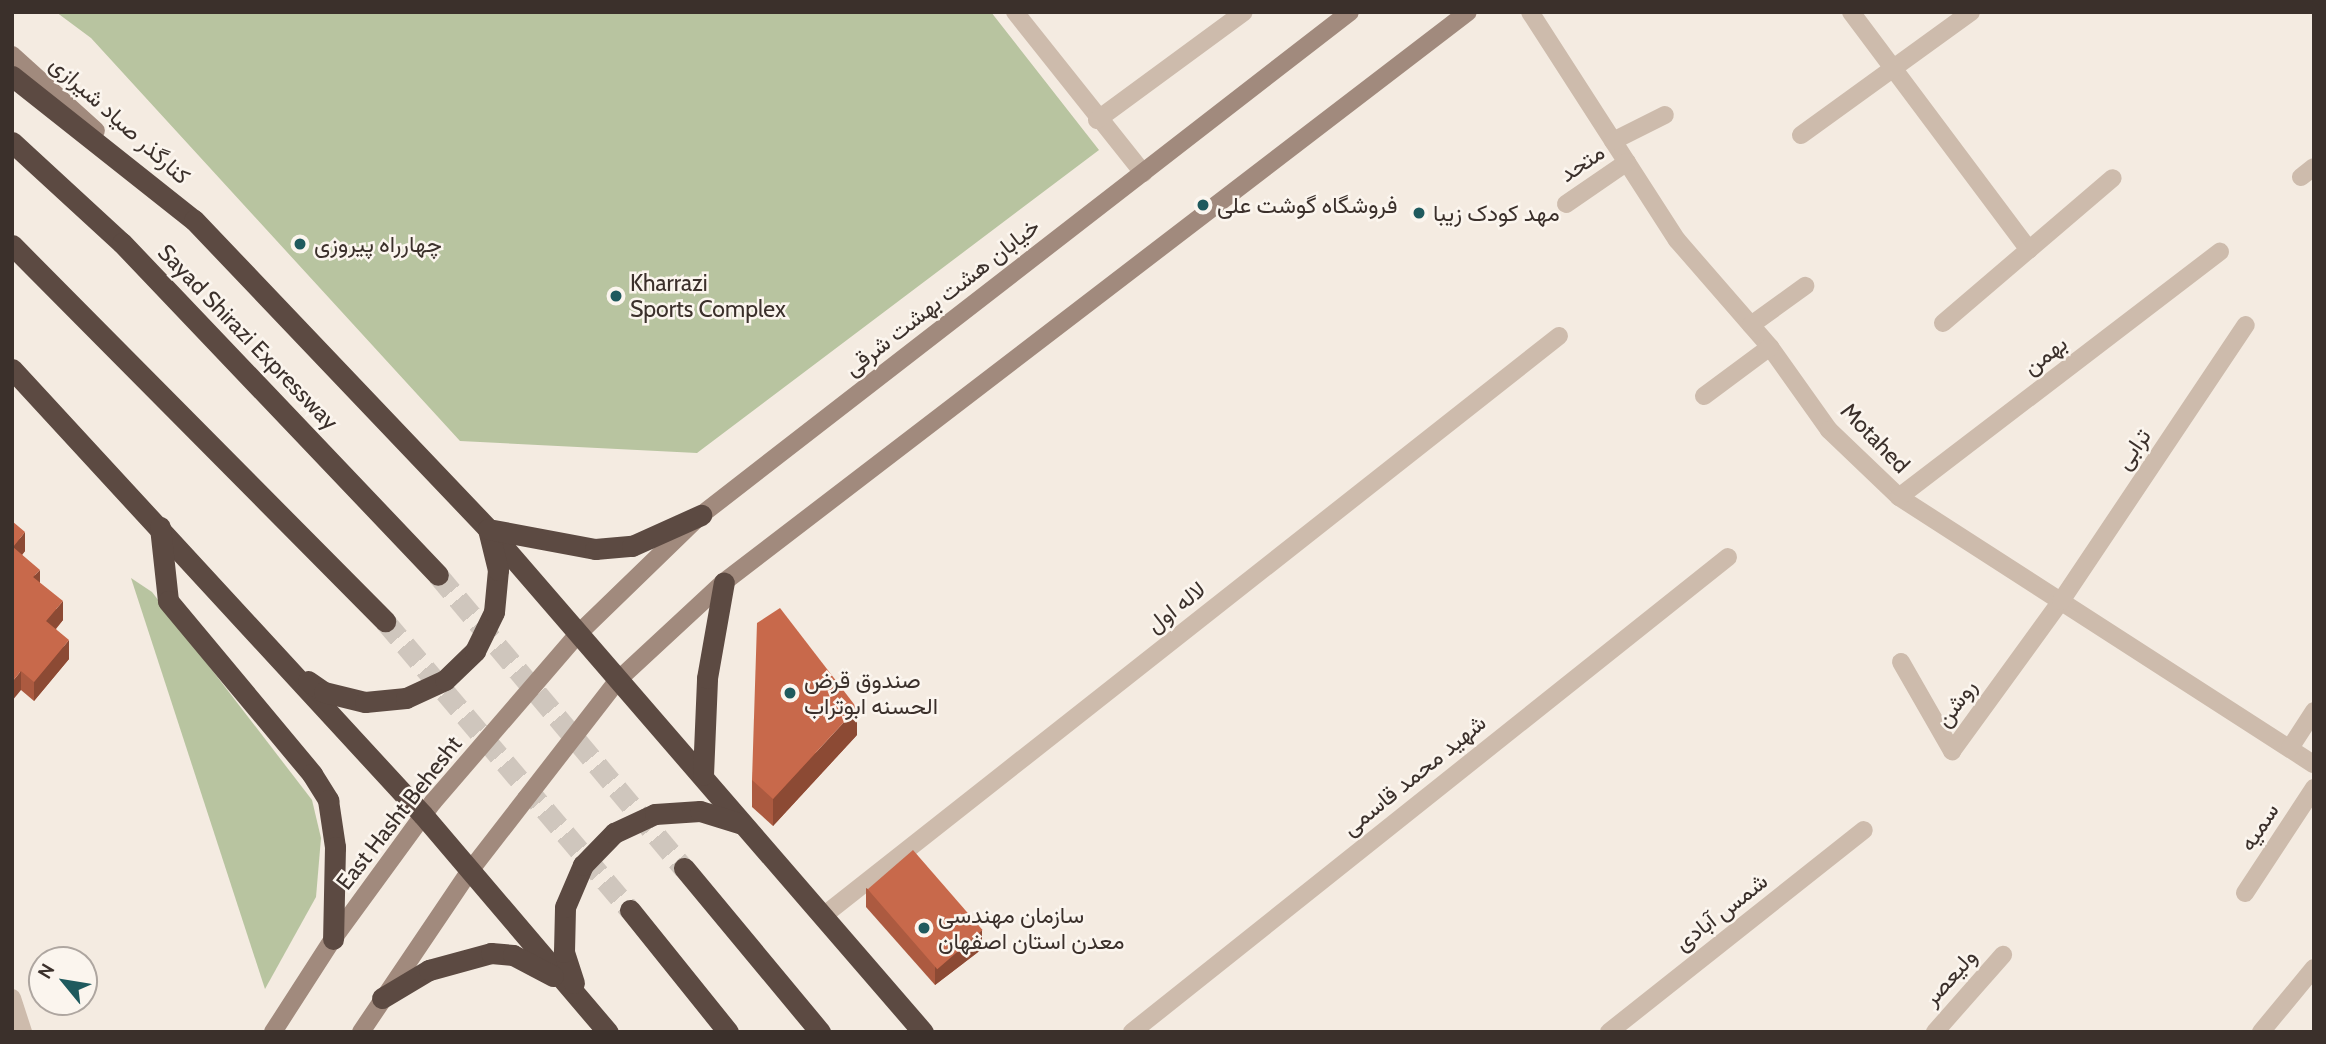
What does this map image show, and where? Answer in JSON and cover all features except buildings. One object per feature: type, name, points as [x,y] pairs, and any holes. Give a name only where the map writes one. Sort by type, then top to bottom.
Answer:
[{"type":"highway","points":[[12,76],[194,220],[488,530],[923,1032]]},
{"type":"highway","name":"Sayad Shirazi Expressway","points":[[12,142],[122,243],[438,575]]},
{"type":"highway","points":[[12,245],[385,621]]},
{"type":"highway","points":[[12,369],[423,815],[608,1032]]},
{"type":"highway","points":[[488,530],[595,549],[632,546],[701,515]]},
{"type":"highway","points":[[160,527],[168,601],[312,774],[328,800],[335,846],[333,939]]},
{"type":"highway","points":[[289,669],[324,692],[365,702],[406,698],[445,680],[475,650],[494,612],[498,570],[488,530]]},
{"type":"highway","points":[[703,775],[708,678],[724,582]]},
{"type":"highway","points":[[578,994],[564,952],[565,907],[583,865],[598,849],[614,833],[655,814],[700,811],[742,824]]},
{"type":"highway","points":[[684,868],[820,1032]]},
{"type":"highway","points":[[630,910],[728,1032]]},
{"type":"highway","points":[[382,998],[429,970],[491,953],[533,963],[578,994]]},
{"type":"main road","name":"خیابان هشت بهشت شرقی","points":[[577,635],[701,515],[1350,12]]},
{"type":"main road","points":[[360,1032],[469,872],[618,680],[724,582],[1468,12]]},
{"type":"main road","name":"کنارگذر صیاد شیرازی","points":[[12,55],[194,220]]},
{"type":"main road","name":"East Hasht Behesht","points":[[273,1032],[333,939],[423,815],[577,635]]},
{"type":"street","points":[[1015,12],[1097,120],[1143,173]]},
{"type":"street","points":[[1097,120],[1244,12]]},
{"type":"street","name":"Motahed","points":[[1530,12],[1678,240],[1770,346],[1829,429],[1899,497],[2314,764]]},
{"type":"street","points":[[1851,12],[2029,250]]},
{"type":"street","points":[[1801,135],[1895,70],[1971,12]]},
{"type":"street","points":[[1613,141],[1665,115]]},
{"type":"street","name":"متحد","points":[[1566,204],[1627,162]]},
{"type":"street","points":[[1943,323],[2113,178]]},
{"type":"street","name":"بهمن","points":[[1899,497],[2220,252]]},
{"type":"street","points":[[1751,325],[1805,286]]},
{"type":"street","name":"ترابی","points":[[2061,601],[2246,325]]},
{"type":"street","name":"لاله اول","points":[[823,916],[1559,336]]},
{"type":"street","points":[[1704,396],[1770,346]]},
{"type":"street","name":"شهید محمد قاسمی","points":[[1132,1032],[1728,557]]},
{"type":"street","name":"روشن","points":[[1901,662],[1952,751],[2061,601]]},
{"type":"street","points":[[2290,748],[2314,711]]},
{"type":"street","name":"سمیه","points":[[2245,893],[2314,788]]},
{"type":"street","name":"شمس آبادی","points":[[1609,1032],[1864,830]]},
{"type":"street","name":"ولیعصر","points":[[1935,1032],[2003,955]]},
{"type":"street","points":[[2261,1032],[2314,968]]},
{"type":"street","points":[[12,998],[23,1032]]},
{"type":"green space","name":"Kharrazi Sports Complex","points":[[56,12],[991,12],[1099,150],[697,453],[460,441],[91,38]]},
{"type":"green space","points":[[131,578],[152,592],[312,800],[321,838],[316,897],[265,989]]},
{"type":"tunnel","points":[[438,575],[684,868]]},
{"type":"tunnel","points":[[385,621],[630,910]]},
{"type":"place","name":"فروشگاه گوشت علی","points":[[1203,205]]},
{"type":"place","name":"مهد کودک زیبا","points":[[1419,213]]},
{"type":"place","name":"چهارراه پیروزی","points":[[300,244]]},
{"type":"place","name":"Kharrazi Sports Complex","points":[[616,296]]},
{"type":"place","name":"صندوق قرض الحسنه ابوتراب","points":[[790,693]]},
{"type":"place","name":"سازمان مهندسی معدن استان اصفهان","points":[[924,928]]}]
